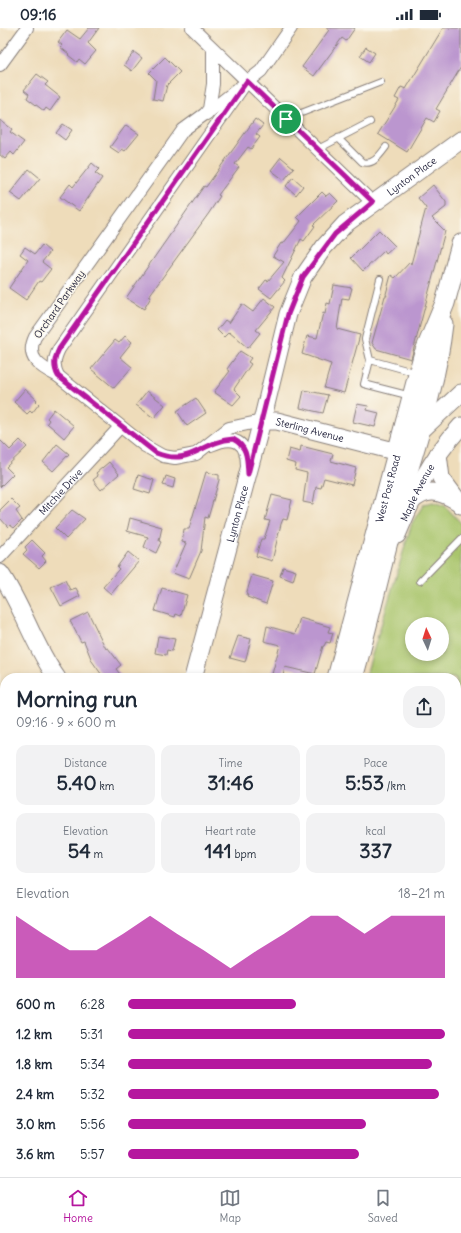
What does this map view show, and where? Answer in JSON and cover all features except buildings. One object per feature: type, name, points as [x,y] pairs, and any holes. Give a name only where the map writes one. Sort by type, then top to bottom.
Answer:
[{"type":"main road","name":"West Post Road","points":[[338,673],[423,356],[455,282],[460,254]]},
{"type":"main road","name":"West Post Road","points":[[354,673],[391,531],[440,353],[445,303]]},
{"type":"street","points":[[0,65],[27,28]]},
{"type":"street","points":[[192,28],[213,50],[373,202]]},
{"type":"street","points":[[58,376],[54,368],[54,361],[59,349],[247,81],[261,71],[291,28]]},
{"type":"street","points":[[205,114],[212,99],[214,73],[213,50]]},
{"type":"street","name":"Orchard Parkway","points":[[58,376],[43,368],[32,355],[32,344],[35,337],[183,130],[223,102],[247,81]]},
{"type":"street","name":"Lynton Place","points":[[194,673],[262,421],[288,314],[303,277],[335,234],[373,202],[461,140]]},
{"type":"street","name":"Sterling Avenue","points":[[58,376],[120,427],[145,446],[163,456],[175,458],[196,454],[229,428],[262,421],[277,422],[398,452]]},
{"type":"street","points":[[398,452],[461,393]]},
{"type":"street","name":"Maple Avenue","points":[[383,566],[426,471],[461,426]]},
{"type":"street","name":"Mitchie Drive","points":[[0,557],[120,427]]},
{"type":"street","name":"Sterling Avenue","points":[[204,448],[225,440],[233,439],[245,449],[248,474]]},
{"type":"street","points":[[438,454],[441,478],[459,503]]},
{"type":"street","points":[[411,502],[422,493],[433,492],[447,496],[459,503]]},
{"type":"street","points":[[0,573],[16,596],[30,630],[54,673]]},
{"type":"lane","points":[[286,119],[380,82]]},
{"type":"lane","points":[[318,149],[370,122]]},
{"type":"lane","points":[[338,138],[362,162],[366,164],[374,161],[386,148]]},
{"type":"lane","points":[[380,279],[365,339],[370,360],[364,384],[413,396]]},
{"type":"lane","points":[[370,360],[418,374]]},
{"type":"lane","points":[[420,580],[461,538]]},
{"type":"green space","points":[[433,502],[445,506],[461,523],[461,673],[367,673],[412,523],[424,504]]},
{"type":"route","points":[[247,81],[286,119],[373,202],[335,234],[312,263],[296,292],[288,314],[248,474],[245,449],[233,439],[218,442],[204,448],[196,454],[184,457],[175,458],[163,456],[145,446],[58,376],[54,368],[55,355],[239,95],[247,81]]}]
